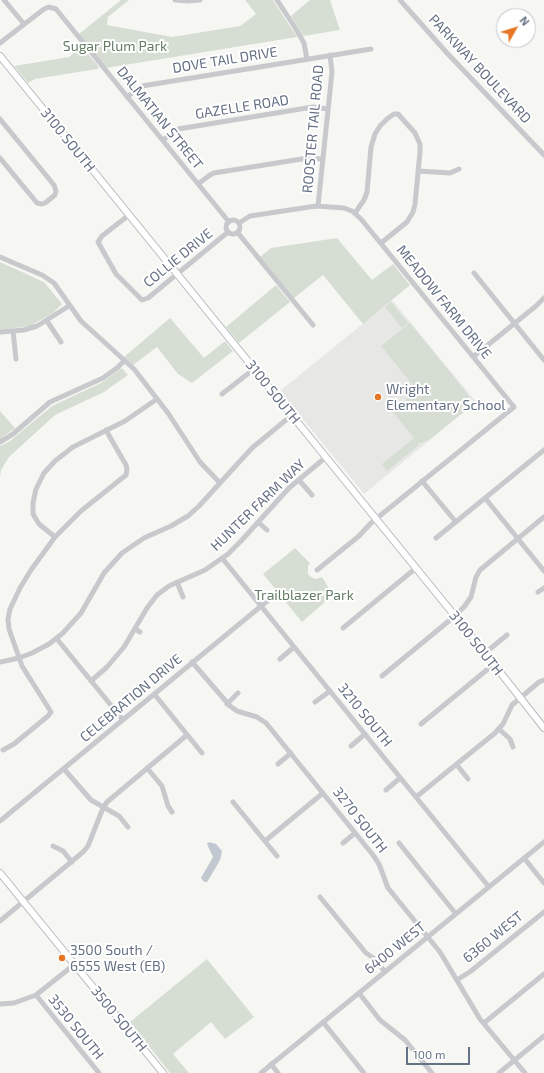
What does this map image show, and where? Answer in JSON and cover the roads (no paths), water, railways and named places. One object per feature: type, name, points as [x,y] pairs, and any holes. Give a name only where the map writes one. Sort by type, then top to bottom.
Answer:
[{"type":"main road","name":"3100 SOUTH","points":[[0,56],[494,664],[544,728]]},
{"type":"main road","name":"3500 SOUTH","points":[[0,872],[163,1073]]},
{"type":"street","points":[[4,0],[24,24]]},
{"type":"street","points":[[175,0],[200,0]]},
{"type":"street","points":[[277,0],[303,42],[307,59]]},
{"type":"street","name":"PARKWAY BOULEVARD","points":[[400,0],[447,53],[544,154]]},
{"type":"street","name":"DALMATIAN STREET","points":[[0,43],[45,8],[52,7],[56,9],[229,222]]},
{"type":"street","name":"DOVE TAIL DRIVE","points":[[127,96],[144,85],[371,49]]},
{"type":"street","name":"ROOSTER TAIL ROAD","points":[[318,206],[332,72],[330,55]]},
{"type":"street","name":"GAZELLE ROAD","points":[[163,140],[178,129],[313,107],[328,109]]},
{"type":"street","points":[[239,223],[250,216],[318,206],[344,208],[355,213],[364,200],[367,192],[373,138],[383,122],[392,115],[396,114],[401,116],[417,137],[420,148],[414,208],[407,222],[381,243]]},
{"type":"street","points":[[0,119],[54,185],[56,194],[42,204],[35,201],[0,158]]},
{"type":"street","points":[[198,184],[210,174],[214,173],[308,158],[323,159]]},
{"type":"street","points":[[418,171],[448,173],[459,169]]},
{"type":"street","name":"MEADOW FARM DRIVE","points":[[355,213],[514,407],[422,481]]},
{"type":"street","name":"COLLIE DRIVE","points":[[129,215],[102,236],[98,242],[116,274],[142,300],[146,299],[228,232]]},
{"type":"street","points":[[238,233],[231,234],[226,228],[229,222],[233,220],[239,223]]},
{"type":"street","points":[[238,233],[240,229],[239,223]]},
{"type":"street","points":[[238,233],[313,325]]},
{"type":"street","points":[[0,257],[50,280],[57,286],[69,306],[86,325],[134,369],[170,416],[200,462],[220,483]]},
{"type":"street","points":[[474,273],[544,360]]},
{"type":"street","points":[[473,357],[544,298]]},
{"type":"street","points":[[0,332],[31,328],[46,321],[69,306]]},
{"type":"street","points":[[46,321],[61,342]]},
{"type":"street","points":[[13,331],[16,359]]},
{"type":"street","points":[[0,442],[13,434],[50,402],[104,378],[124,361]]},
{"type":"street","points":[[222,394],[254,368]]},
{"type":"street","points":[[55,537],[38,522],[33,514],[34,496],[38,483],[47,468],[79,443],[133,416],[157,399]]},
{"type":"street","points":[[0,662],[19,658],[41,649],[56,639],[70,627],[78,617],[104,573],[119,556],[129,547],[144,538],[171,526],[188,516],[256,444],[292,415]]},
{"type":"street","points":[[4,750],[14,744],[48,716],[50,712],[49,708],[24,672],[9,629],[8,619],[10,609],[31,570],[55,537],[85,506],[126,475],[126,465],[110,440],[106,430]]},
{"type":"street","points":[[436,538],[544,450]]},
{"type":"street","name":"HUNTER FARM WAY","points":[[91,681],[118,655],[152,601],[165,589],[198,573],[222,558],[237,545],[299,480],[326,457]]},
{"type":"street","points":[[299,480],[312,496]]},
{"type":"street","points":[[317,570],[360,535],[365,527],[422,481],[456,522]]},
{"type":"street","points":[[485,498],[544,571]]},
{"type":"street","points":[[382,676],[455,616],[469,600],[476,577],[480,570],[544,517]]},
{"type":"street","points":[[258,522],[267,530]]},
{"type":"street","name":"3210 SOUTH","points":[[222,558],[489,887]]},
{"type":"street","points":[[343,628],[416,568]]},
{"type":"street","points":[[177,582],[183,597]]},
{"type":"street","points":[[538,592],[544,588]]},
{"type":"street","name":"CELEBRATION DRIVE","points":[[0,821],[277,593]]},
{"type":"street","points":[[135,629],[140,632]]},
{"type":"street","points":[[485,653],[507,635]]},
{"type":"street","points":[[56,639],[124,720]]},
{"type":"street","points":[[280,659],[294,647]]},
{"type":"street","points":[[192,662],[227,704],[238,692]]},
{"type":"street","points":[[421,724],[494,664]]},
{"type":"street","points":[[416,797],[457,765],[499,729],[511,707],[539,682],[544,680]]},
{"type":"street","points":[[315,702],[330,691]]},
{"type":"street","points":[[154,694],[202,754]]},
{"type":"street","name":"3270 SOUTH","points":[[227,704],[234,710],[257,717],[266,723],[355,832],[377,860],[390,890],[444,957],[484,1024],[525,1073]]},
{"type":"street","points":[[499,729],[509,738],[513,747]]},
{"type":"street","points":[[351,746],[365,734]]},
{"type":"street","points":[[0,921],[83,852],[88,846],[103,808],[113,796],[187,735]]},
{"type":"street","points":[[278,764],[291,754]]},
{"type":"street","points":[[457,765],[468,779]]},
{"type":"street","points":[[147,768],[162,786],[168,806],[172,812]]},
{"type":"street","points":[[64,769],[88,798],[119,816],[128,827]]},
{"type":"street","points":[[386,790],[400,778]]},
{"type":"street","points":[[265,841],[323,793]]},
{"type":"street","points":[[233,802],[277,856]]},
{"type":"street","points":[[343,843],[355,832]]},
{"type":"street","name":"6400 WEST","points":[[261,1073],[544,842]]},
{"type":"street","points":[[399,843],[456,914]]},
{"type":"street","points":[[53,846],[63,851],[72,862]]},
{"type":"street","points":[[524,858],[544,883]]},
{"type":"street","points":[[320,897],[366,953],[375,959],[385,972]]},
{"type":"street","name":"6360 WEST","points":[[457,980],[471,971],[544,912]]},
{"type":"street","points":[[0,1004],[14,1003],[36,995],[75,964]]},
{"type":"street","points":[[484,1024],[544,974]]},
{"type":"street","points":[[359,993],[380,1020],[405,1040],[432,1073]]},
{"type":"street","name":"3530 SOUTH","points":[[36,995],[99,1073]]},
{"type":"street","points":[[323,1022],[364,1073]]},
{"type":"street","points":[[499,1073],[544,1036]]},
{"type":"street","points":[[271,1064],[278,1073]]},
{"type":"place","name":"Wright Elementary School","points":[[378,397]]},
{"type":"place","name":"3500 South / 6555 West (EB)","points":[[62,958]]},
{"type":"park label","name":"Sugar Plum Park","points":[[115,46]]},
{"type":"park label","name":"Trailblazer Park","points":[[304,595]]}]
